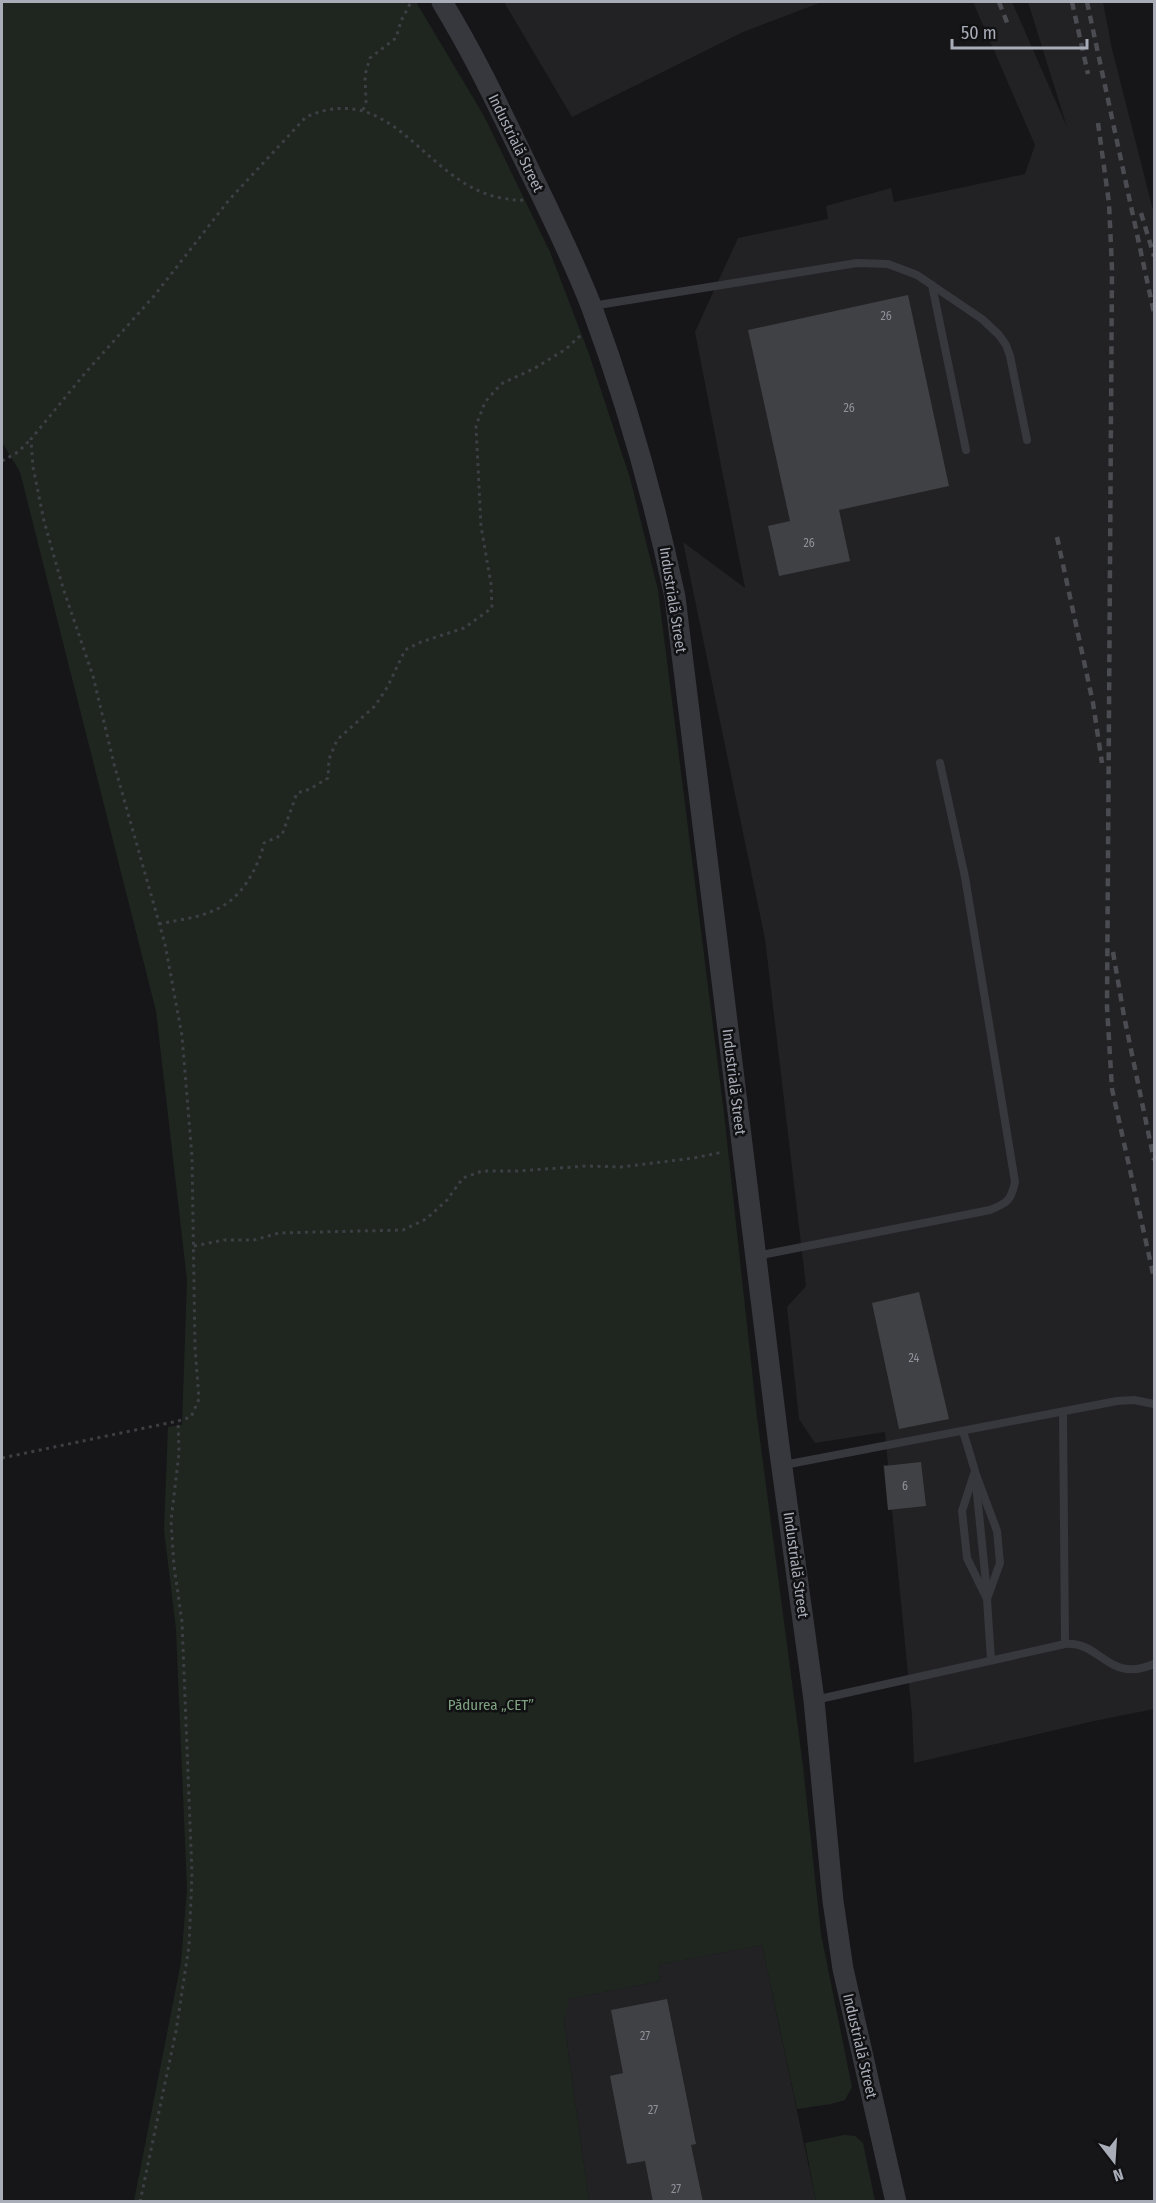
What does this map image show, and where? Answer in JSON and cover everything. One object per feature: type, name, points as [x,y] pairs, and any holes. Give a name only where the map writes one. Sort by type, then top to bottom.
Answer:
[{"type":"street","name":"Industrială Street","points":[[442,2],[489,86],[594,314],[625,402],[656,511],[675,597],[782,1466],[814,1700],[833,1901],[843,1969],[896,2202]]},
{"type":"lane","points":[[594,314],[857,263],[888,264],[917,275],[982,319],[1006,345],[1027,440]]},
{"type":"lane","points":[[932,285],[966,450]]},
{"type":"lane","points":[[756,1256],[990,1210],[1008,1202],[1013,1194],[1015,1182],[972,918],[940,763]]},
{"type":"lane","points":[[782,1466],[1117,1401],[1134,1400],[1155,1404]]},
{"type":"lane","points":[[1063,1412],[1065,1644]]},
{"type":"lane","points":[[963,1431],[997,1530],[1000,1563],[987,1599]]},
{"type":"lane","points":[[975,1471],[962,1511],[967,1558],[987,1599]]},
{"type":"lane","points":[[975,1471],[991,1660]]},
{"type":"lane","points":[[814,1700],[1072,1643],[1118,1668],[1138,1670],[1155,1664]]},
{"type":"path","points":[[363,110],[366,102],[365,75],[370,58],[396,38],[401,21],[411,2]]},
{"type":"path","points":[[2,461],[18,452],[31,439],[86,372],[154,296],[229,200],[306,117],[319,111],[338,107],[363,110],[390,122],[466,185],[489,195],[518,201],[543,199]]},
{"type":"path","points":[[159,924],[216,910],[231,900],[253,874],[260,860],[264,843],[282,835],[297,793],[310,789],[328,778],[329,759],[337,740],[375,706],[388,686],[405,650],[421,642],[464,628],[492,608],[491,584],[481,526],[476,426],[485,402],[501,384],[535,368],[566,349],[594,314]]},
{"type":"path","points":[[2,1458],[178,1421],[191,1417],[199,1399],[195,1347],[192,1157],[182,1036],[159,924],[114,764],[93,676],[63,588],[44,521],[33,467],[31,439]]},
{"type":"path","points":[[194,1246],[224,1240],[254,1240],[279,1233],[403,1230],[426,1219],[447,1200],[463,1178],[482,1171],[518,1172],[587,1166],[621,1167],[694,1158],[742,1148]]},
{"type":"path","points":[[140,2202],[176,2031],[189,1946],[192,1874],[182,1622],[174,1566],[171,1521],[179,1453],[178,1421]]},
{"type":"shaded area","points":[[504,2],[822,2],[743,32],[572,117]]},
{"type":"shaded area","points":[[973,2],[1012,2],[1067,127],[1028,2],[1103,2],[1112,49],[1154,214],[1154,1709],[914,1763],[912,1715],[892,1510],[888,1510],[883,1465],[888,1465],[885,1432],[815,1443],[799,1419],[787,1307],[806,1286],[765,939],[683,542],[745,588],[695,332],[738,238],[828,219],[826,206],[891,188],[894,202],[1025,174],[1035,145]]},
{"type":"shaded area","points":[[762,1945],[816,2201],[589,2201],[564,2022],[568,1999],[660,1981],[657,1965]]},
{"type":"green space","name":"Pădurea „CET”","points":[[2,2],[416,2],[484,116],[550,252],[589,354],[630,478],[658,590],[724,1113],[757,1417],[803,1766],[821,1934],[852,2087],[845,2100],[797,2109],[762,1945],[658,1965],[660,1981],[569,1999],[564,2022],[589,2201],[134,2201],[181,1962],[187,1889],[176,1629],[164,1530],[168,1427],[182,1425],[187,1280],[156,1011],[20,472],[2,442]]},
{"type":"green space","points":[[844,2135],[855,2136],[863,2143],[875,2201],[816,2201],[805,2143]]},
{"type":"building","points":[[908,295],[949,486],[839,510],[850,561],[779,576],[768,526],[790,521],[748,330]]},
{"type":"building","points":[[919,1292],[949,1419],[899,1429],[872,1303]]},
{"type":"building","points":[[921,1462],[926,1506],[888,1510],[884,1466]]},
{"type":"building","points":[[667,1999],[696,2144],[691,2145],[703,2202],[653,2202],[645,2161],[627,2164],[610,2076],[623,2073],[611,2010]]},
{"type":"railway","points":[[999,2],[1008,25]]},
{"type":"railway","points":[[1072,2],[1088,74]]},
{"type":"railway","points":[[1087,2],[1154,313]]},
{"type":"railway","points":[[1098,123],[1109,203],[1112,269],[1107,1007],[1112,1089],[1154,1278]]},
{"type":"railway","points":[[1141,213],[1154,256]]},
{"type":"railway","points":[[1057,537],[1093,703],[1102,763]]},
{"type":"railway","points":[[1113,952],[1154,1160]]}]
